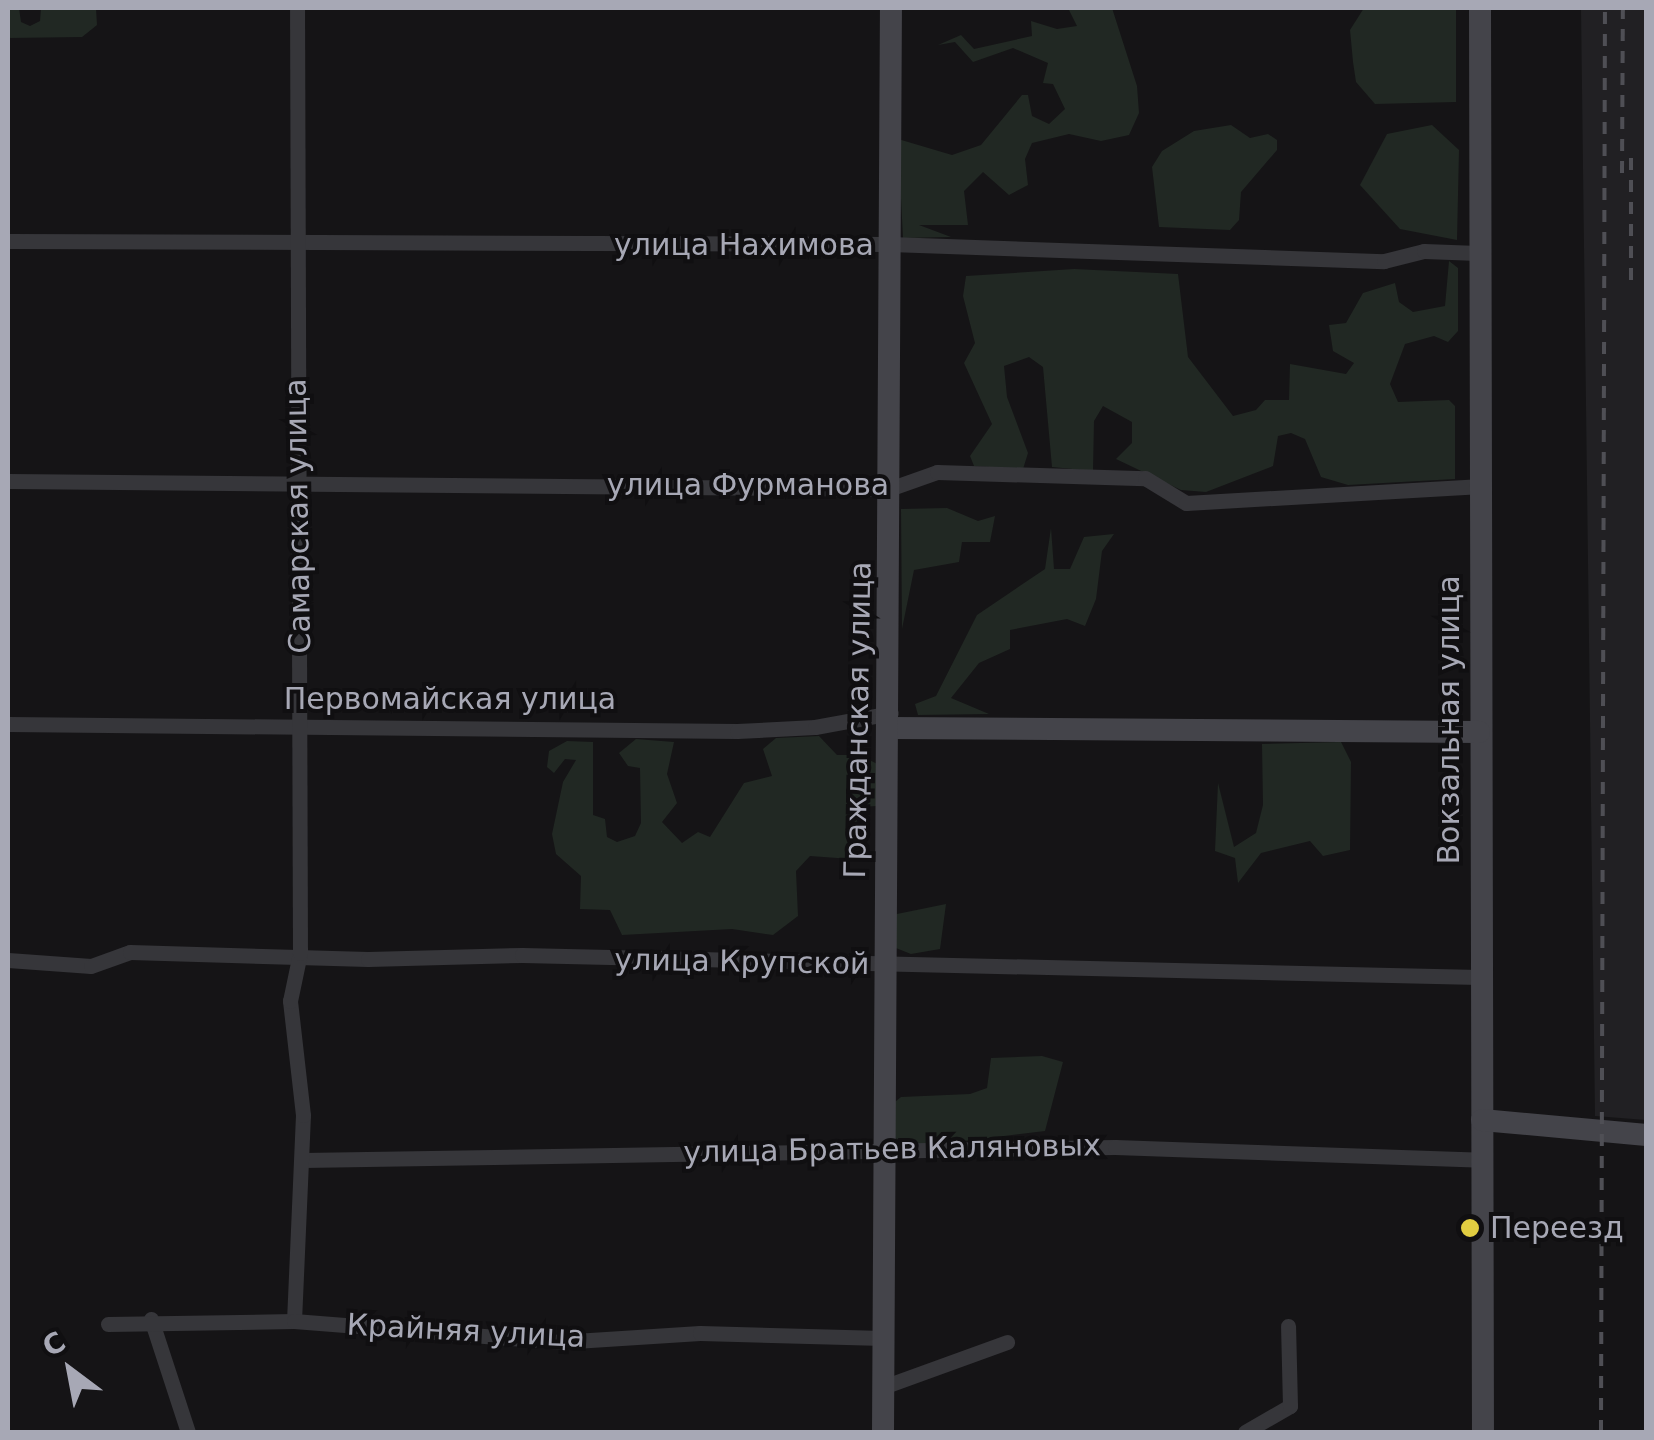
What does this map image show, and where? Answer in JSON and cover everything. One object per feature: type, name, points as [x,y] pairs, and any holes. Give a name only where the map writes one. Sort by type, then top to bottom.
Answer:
[{"type":"street","name":"Самарская улица","points":[[294,1321],[295,1180],[302,1160],[290,1001],[300,953],[301,729],[295,483],[297,8]]},
{"type":"street","name":"Гражданская улица","points":[[883,1432],[884,964],[891,721],[891,8]]},
{"type":"street","name":"Вокзальная улица","points":[[1480,8],[1478,732],[1483,1432]]},
{"type":"street","name":"улица Нахимова","points":[[8,241],[295,246],[890,244],[1256,252],[1308,260],[1478,253]]},
{"type":"street","name":"улица Фурманова","points":[[8,481],[888,489],[938,472],[1146,478],[1186,503],[1478,486]]},
{"type":"street","name":"Первомайская улица","points":[[8,724],[737,730],[891,721],[1478,732]]},
{"type":"street","name":"улица Крупской","points":[[8,960],[92,966],[130,952],[300,953],[1479,977]]},
{"type":"street","points":[[1482,1120],[1646,1135]]},
{"type":"street","name":"улица Братьев Каляновых","points":[[302,1160],[1352,1150],[1482,1160]]},
{"type":"street","points":[[151,1319],[188,1432]]},
{"type":"street","name":"Крайняя улица","points":[[108,1324],[151,1319],[294,1321],[559,1342],[700,1333],[883,1338]]},
{"type":"street","points":[[1245,1432],[1290,1406],[1288,1326]]},
{"type":"street","points":[[883,1387],[1007,1342]]},
{"type":"shaded area","points":[[8,8],[19,8],[21,22],[30,26],[40,21],[41,8],[96,8],[97,25],[82,37],[8,38]]},
{"type":"shaded area","points":[[1068,8],[1112,8],[1137,86],[1139,113],[1129,135],[1101,141],[1069,134],[1032,143],[1025,159],[1028,185],[1009,195],[983,172],[964,191],[968,225],[919,225],[951,237],[903,238],[898,139],[952,155],[981,145],[1022,95],[1028,95],[1032,116],[1049,124],[1065,109],[1053,84],[1043,83],[1048,63],[1013,48],[973,62],[955,42],[938,45],[961,35],[974,49],[1032,36],[1031,21],[1057,29],[1077,26]]},
{"type":"shaded area","points":[[1364,8],[1456,8],[1456,102],[1375,104],[1356,82],[1353,62],[1350,30]]},
{"type":"shaded area","points":[[1581,8],[1646,8],[1646,1120],[1595,1116]]},
{"type":"shaded area","points":[[1231,125],[1250,138],[1268,134],[1277,140],[1277,150],[1241,192],[1239,220],[1230,230],[1159,227],[1152,167],[1162,151],[1194,131]]},
{"type":"shaded area","points":[[1432,125],[1459,150],[1457,240],[1400,229],[1360,185],[1387,134]]},
{"type":"shaded area","points":[[1449,261],[1458,268],[1458,331],[1448,342],[1434,336],[1405,344],[1390,384],[1398,402],[1449,400],[1455,406],[1455,479],[1348,485],[1321,477],[1305,439],[1291,433],[1278,436],[1273,466],[1206,492],[1181,490],[1116,459],[1132,443],[1132,422],[1103,406],[1094,421],[1093,471],[1052,467],[1043,367],[1029,357],[1004,366],[1007,397],[1028,453],[1023,469],[974,466],[970,456],[992,424],[964,363],[975,343],[963,296],[966,276],[1074,269],[1178,274],[1188,357],[1233,416],[1256,410],[1265,400],[1289,400],[1290,364],[1346,374],[1354,363],[1333,351],[1329,325],[1346,323],[1363,293],[1395,283],[1399,302],[1413,312],[1445,306]]},
{"type":"shaded area","points":[[947,508],[978,521],[995,516],[990,542],[962,542],[959,562],[914,570],[902,629],[901,509]]},
{"type":"shaded area","points":[[1051,528],[1054,569],[1070,569],[1084,537],[1114,534],[1102,551],[1096,599],[1085,626],[1067,619],[1010,630],[1010,649],[979,663],[951,698],[989,714],[918,715],[915,704],[936,696],[977,615],[1045,569]]},
{"type":"shaded area","points":[[819,736],[837,755],[860,755],[881,766],[877,806],[859,807],[851,859],[810,856],[796,871],[798,916],[773,935],[732,929],[622,935],[610,910],[580,909],[581,876],[556,854],[552,834],[563,782],[576,760],[565,759],[554,773],[547,767],[549,751],[567,741],[593,742],[593,815],[605,819],[607,837],[617,842],[635,836],[641,823],[640,768],[628,766],[619,753],[636,739],[674,742],[667,774],[677,803],[662,822],[682,843],[698,832],[710,837],[744,783],[772,776],[763,749],[776,738]]},
{"type":"shaded area","points":[[1341,742],[1351,762],[1350,850],[1323,856],[1310,841],[1261,853],[1238,883],[1235,858],[1215,851],[1218,783],[1234,847],[1256,833],[1263,805],[1262,744]]},
{"type":"shaded area","points":[[946,904],[940,949],[911,954],[896,948],[892,915]]},
{"type":"shaded area","points":[[1042,1056],[1063,1062],[1045,1131],[924,1146],[894,1138],[890,1106],[901,1097],[970,1094],[987,1088],[991,1058]]},
{"type":"railway","points":[[1601,1432],[1605,8]]},
{"type":"railway","points":[[1622,173],[1623,8]]},
{"type":"railway","points":[[1631,157],[1631,280]]},
{"type":"place","name":"Переезд","points":[[1470,1228]]}]
